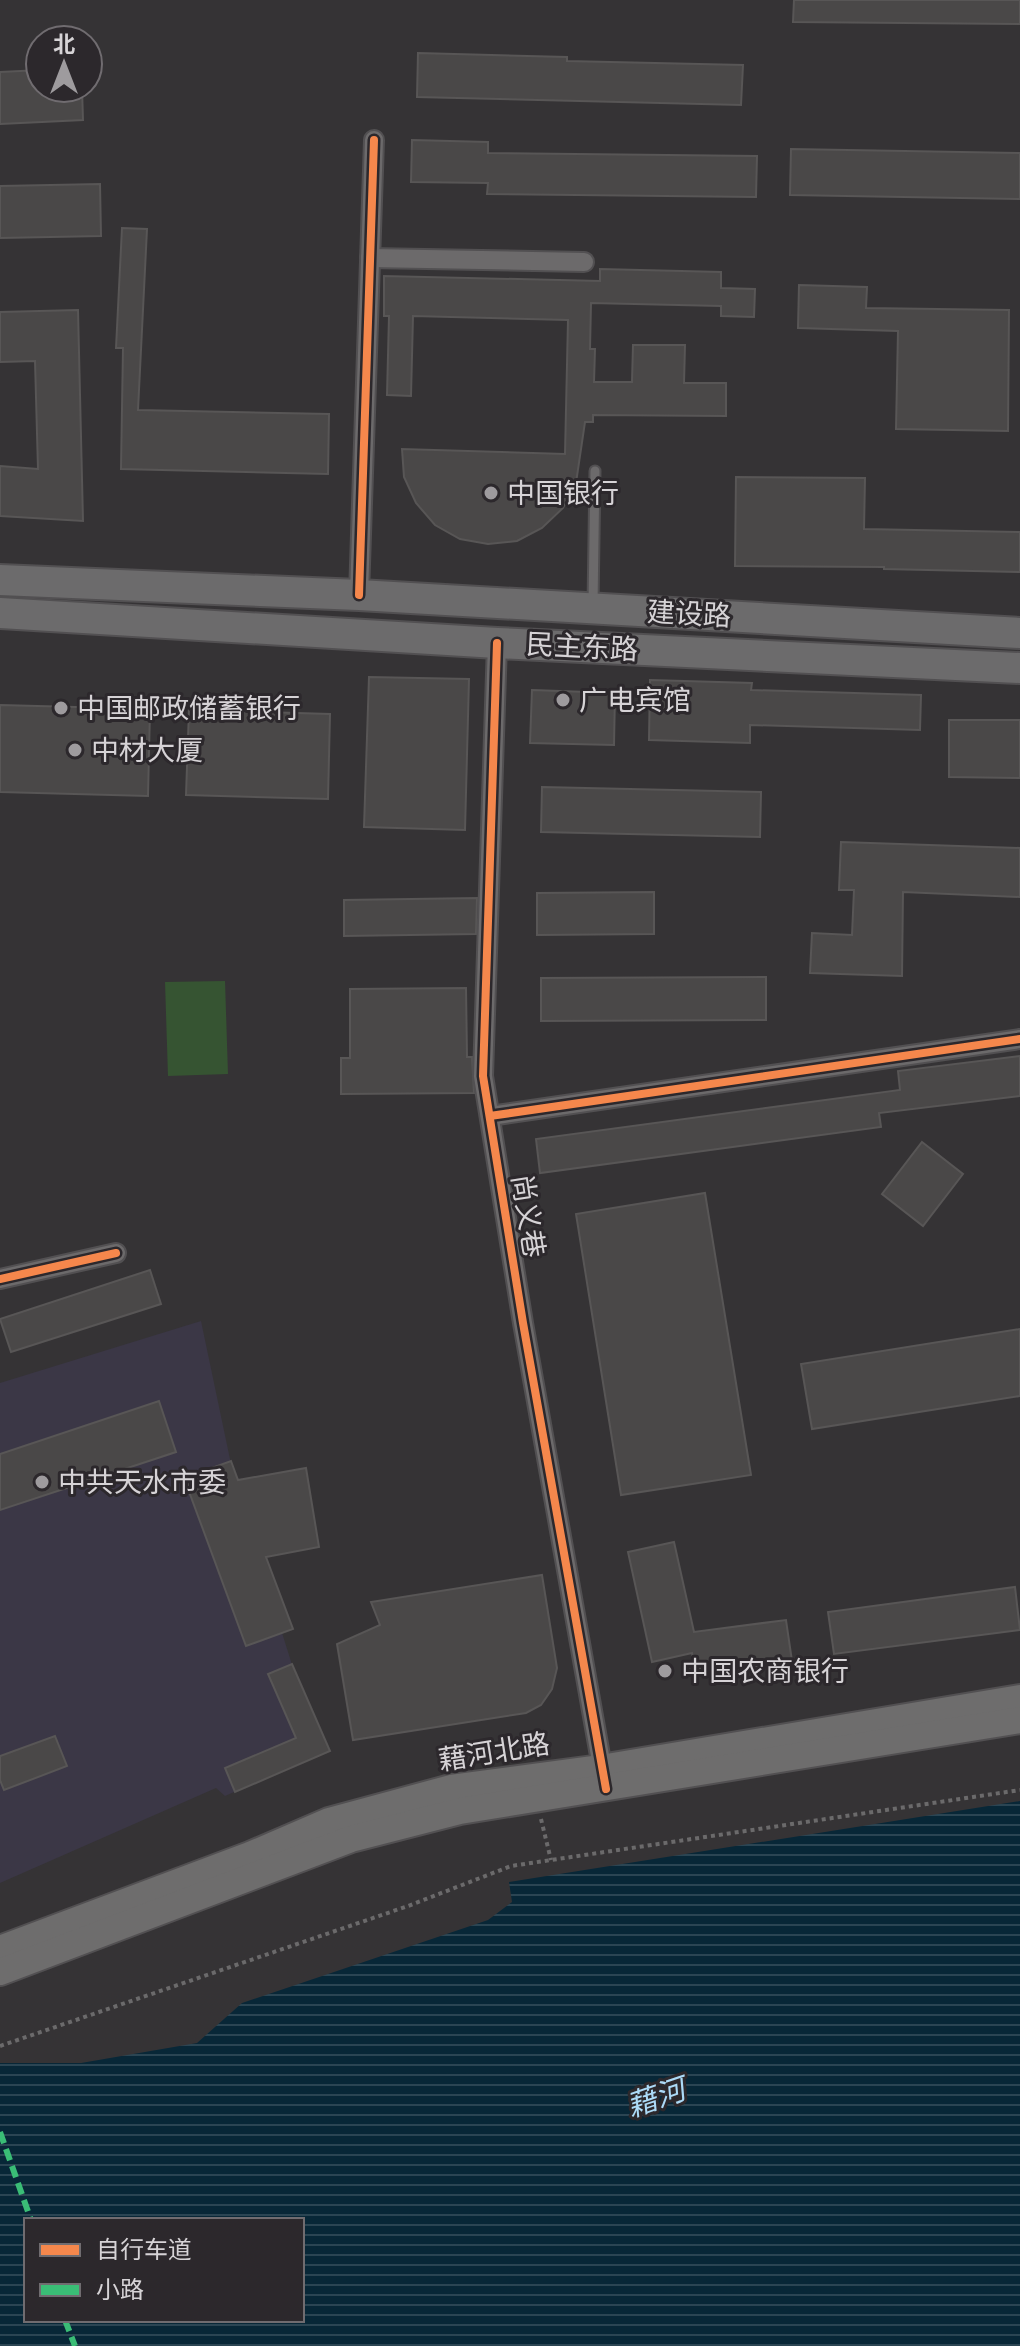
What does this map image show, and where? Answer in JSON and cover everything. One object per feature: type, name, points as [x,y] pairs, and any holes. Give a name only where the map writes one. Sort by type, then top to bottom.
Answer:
[{"type":"main road","points":[[0,580],[359,595]]},
{"type":"main road","name":"建设路","points":[[359,595],[1020,633]]},
{"type":"main road","name":"民主东路","points":[[0,613],[497,643],[1020,668]]},
{"type":"main road","name":"藉河北路","points":[[0,1972],[351,1839],[460,1811],[537,1800],[604,1778],[1020,1698]]},
{"type":"main road","name":"藉河北路","points":[[0,1949],[250,1855],[329,1821],[451,1788],[604,1778],[1020,1720]]},
{"type":"street","points":[[359,595],[374,140]]},
{"type":"street","points":[[370,258],[584,262]]},
{"type":"street","name":"尚义巷","points":[[497,643],[483,1076],[525,1339],[604,1778]]},
{"type":"street","points":[[490,1116],[1020,1039]]},
{"type":"street","points":[[0,1279],[116,1253]]},
{"type":"lane","points":[[593,609],[595,471]]},
{"type":"path","points":[[0,2046],[408,1906],[511,1866],[1020,1790]]},
{"type":"path","points":[[537,1800],[551,1860]]},
{"type":"shaded area","points":[[201,1321],[235,1483],[320,1754],[225,1796],[216,1788],[0,1883],[0,1383]]},
{"type":"green space","points":[[225,981],[228,1074],[168,1076],[165,982]]},
{"type":"water","name":"藉河","points":[[1020,1801],[1020,2346],[0,2346],[0,2063],[81,2063],[197,2043],[242,2003],[488,1920],[512,1902],[509,1882]]},
{"type":"building","points":[[794,0],[1020,0],[1020,24],[793,22]]},
{"type":"building","points":[[418,53],[567,57],[567,61],[743,65],[741,105],[417,97]]},
{"type":"building","points":[[24,71],[24,104],[82,104],[83,120],[0,124],[0,72]]},
{"type":"building","points":[[412,140],[488,142],[488,153],[757,156],[756,197],[487,194],[488,183],[411,182]]},
{"type":"building","points":[[791,149],[1020,153],[1020,199],[790,195]]},
{"type":"building","points":[[100,184],[101,236],[0,238],[0,186]]},
{"type":"building","points":[[122,228],[147,229],[138,410],[329,414],[328,474],[121,469],[123,348],[116,348]]},
{"type":"building","points":[[600,269],[721,272],[721,288],[755,289],[754,317],[721,316],[721,306],[591,303],[590,349],[595,349],[594,382],[632,382],[633,345],[685,345],[684,383],[726,383],[726,416],[593,415],[593,422],[585,422],[576,483],[563,508],[542,528],[517,541],[488,544],[460,539],[435,525],[416,503],[404,477],[402,449],[565,454],[568,320],[413,316],[411,396],[387,395],[389,316],[384,316],[384,276],[600,281]]},
{"type":"building","points":[[799,285],[867,287],[866,308],[1009,310],[1008,431],[896,429],[898,331],[798,328]]},
{"type":"building","points":[[78,310],[83,521],[0,516],[0,466],[38,469],[35,361],[0,362],[0,312]]},
{"type":"building","points":[[736,477],[865,478],[864,529],[1020,532],[1020,572],[735,566]]},
{"type":"building","points":[[369,677],[469,679],[465,830],[364,827]]},
{"type":"building","points":[[650,680],[752,683],[751,690],[921,695],[920,730],[750,725],[750,743],[649,740]]},
{"type":"building","points":[[532,690],[615,693],[614,745],[530,743]]},
{"type":"building","name":"中材大厦","points":[[0,705],[150,709],[148,796],[0,792]]},
{"type":"building","points":[[189,710],[330,714],[328,799],[186,795]]},
{"type":"building","points":[[949,720],[1020,720],[1020,778],[949,777]]},
{"type":"building","points":[[542,787],[761,792],[760,837],[541,832]]},
{"type":"building","points":[[841,842],[1020,848],[1020,897],[903,892],[902,976],[810,973],[812,933],[852,935],[854,890],[839,890]]},
{"type":"building","points":[[654,892],[654,934],[537,935],[537,893]]},
{"type":"building","points":[[477,898],[476,934],[344,936],[344,900]]},
{"type":"building","points":[[766,977],[766,1020],[541,1021],[541,978]]},
{"type":"building","points":[[466,988],[467,1057],[472,1057],[474,1093],[341,1094],[341,1058],[350,1058],[350,989]]},
{"type":"building","points":[[1020,1056],[1020,1096],[879,1113],[881,1127],[540,1173],[536,1139],[900,1090],[898,1071]]},
{"type":"building","points":[[922,1142],[963,1174],[923,1226],[882,1194]]},
{"type":"building","points":[[705,1193],[751,1475],[621,1495],[576,1214]]},
{"type":"building","points":[[150,1270],[161,1304],[11,1352],[0,1319]]},
{"type":"building","points":[[1020,1329],[1020,1396],[812,1429],[801,1364]]},
{"type":"building","name":"中共天水市委","points":[[159,1401],[176,1452],[0,1510],[0,1454]]},
{"type":"building","points":[[231,1461],[238,1480],[306,1468],[319,1547],[266,1557],[293,1629],[246,1646],[184,1478]]},
{"type":"building","points":[[674,1542],[694,1632],[786,1620],[792,1661],[695,1674],[692,1653],[652,1662],[628,1552]]},
{"type":"building","points":[[542,1575],[557,1668],[552,1689],[541,1705],[526,1713],[353,1740],[337,1644],[380,1625],[371,1602]]},
{"type":"building","points":[[1015,1587],[1020,1630],[834,1654],[828,1612]]},
{"type":"building","points":[[292,1664],[330,1751],[235,1792],[225,1768],[296,1738],[268,1674]]},
{"type":"building","points":[[55,1736],[67,1766],[4,1790],[0,1780],[0,1756]]},
{"type":"marked path","points":[[0,2132],[30,2218]]},
{"type":"marked path","points":[[66,2322],[75,2346]]},
{"type":"cycle path","points":[[359,595],[374,140]]},
{"type":"cycle path","points":[[497,643],[483,1076],[523,1323],[606,1789]]},
{"type":"cycle path","points":[[490,1116],[1020,1039]]},
{"type":"cycle path","points":[[0,1279],[116,1253]]},
{"type":"place","name":"中国银行","points":[[491,493]]},
{"type":"place","name":"广电宾馆","points":[[563,700]]},
{"type":"place","name":"中国邮政储蓄银行","points":[[61,708]]},
{"type":"place","name":"中材大厦","points":[[75,750]]},
{"type":"place","name":"中共天水市委","points":[[42,1482]]},
{"type":"place","name":"中国农商银行","points":[[665,1671]]}]
